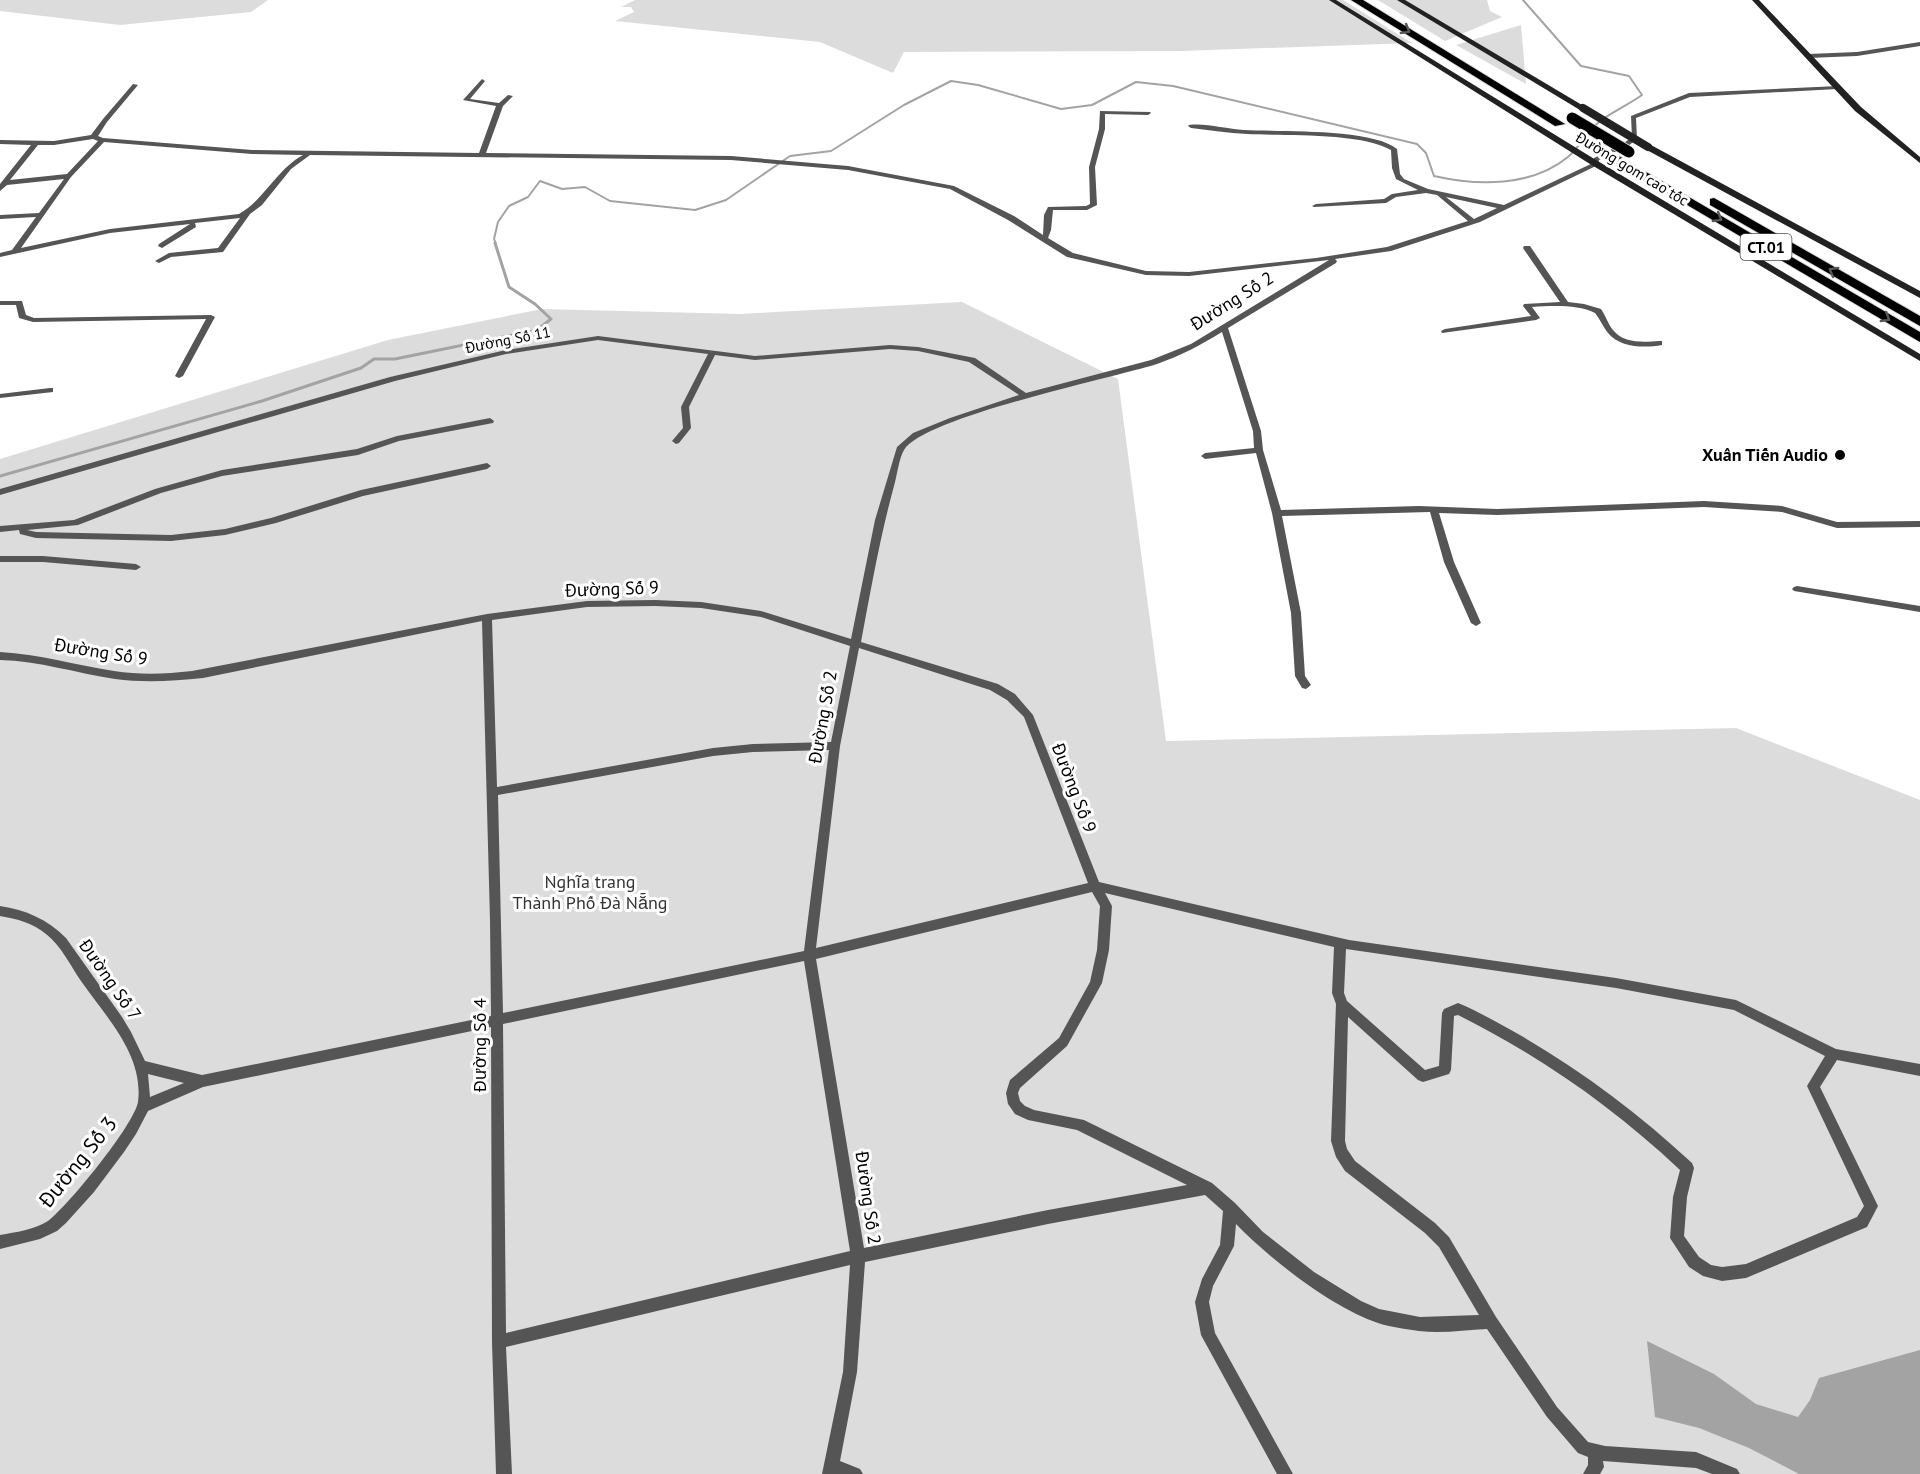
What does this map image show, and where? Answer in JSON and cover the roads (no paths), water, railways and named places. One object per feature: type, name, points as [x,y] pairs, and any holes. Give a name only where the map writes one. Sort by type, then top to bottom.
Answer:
[{"type":"highway","name":"CT.01","points":[[1356,0],[1629,152],[1920,322]]},
{"type":"highway","name":"CT.01","points":[[1375,0],[1561,115],[1613,157],[1920,338]]},
{"type":"main road","name":"Đường gom cao tốc","points":[[1332,0],[1595,163],[1920,358]]},
{"type":"main road","name":"Đường gom cao tốc","points":[[1400,0],[1648,147],[1920,295]]},
{"type":"main road","points":[[1755,0],[1837,87],[1888,136],[1920,161]]},
{"type":"street","points":[[1808,56],[1857,54],[1920,44]]},
{"type":"street","points":[[482,81],[466,100],[500,105]]},
{"type":"street","points":[[15,251],[39,215],[98,139],[99,126],[124,101],[135,85]]},
{"type":"street","points":[[0,142],[36,143],[98,139],[252,152],[482,154],[766,161],[848,168],[952,187],[1070,255],[1146,273],[1189,274],[1339,257],[1388,249],[1473,222],[1595,163],[1596,159],[1607,150],[1629,144],[1635,138],[1633,117],[1675,99],[1689,95],[1837,87]]},
{"type":"street","points":[[482,154],[500,105],[510,96]]},
{"type":"street","points":[[1044,239],[1050,227],[1048,213],[1050,208],[1087,208],[1094,205],[1092,167],[1102,129],[1102,112],[1148,112]]},
{"type":"street","points":[[1191,126],[1237,132],[1322,135],[1385,143],[1394,149],[1396,177],[1426,191],[1504,207]]},
{"type":"street","points":[[0,189],[36,143]]},
{"type":"street","points":[[159,261],[169,255],[220,250],[247,213],[258,204],[294,163],[309,154]]},
{"type":"street","points":[[6,183],[69,176]]},
{"type":"street","points":[[1316,206],[1386,201],[1394,195],[1426,191]]},
{"type":"street","points":[[1440,196],[1473,222]]},
{"type":"street","points":[[0,263],[2,254],[110,231],[195,224],[231,219],[247,213]]},
{"type":"street","points":[[0,217],[39,215]]},
{"type":"street","points":[[162,246],[195,224]]},
{"type":"street","points":[[1527,248],[1566,305]]},
{"type":"street","name":"Đường Số 2","points":[[831,1470],[850,1372],[858,1256],[809,955],[835,746],[880,520],[903,444],[916,435],[953,420],[1025,396],[1154,362],[1225,329],[1238,318],[1339,257]]},
{"type":"street","points":[[0,303],[16,301],[20,303],[22,316],[33,320],[211,317],[179,376]]},
{"type":"street","points":[[1445,331],[1536,318],[1527,309],[1528,305],[1566,305],[1597,311],[1611,332],[1630,342],[1659,343]]},
{"type":"street","points":[[1225,329],[1257,431],[1259,450],[1277,513],[1296,613],[1300,676],[1306,685]]},
{"type":"street","name":"Đường Số 11","points":[[0,492],[372,384],[506,352],[598,338],[755,358],[890,347],[918,350],[972,360],[1025,396]]},
{"type":"street","points":[[676,441],[687,428],[685,407],[712,354]]},
{"type":"street","points":[[0,396],[50,390]]},
{"type":"street","points":[[5,529],[75,524],[158,491],[222,472],[358,452],[396,439],[489,421]]},
{"type":"street","points":[[1205,456],[1259,450]]},
{"type":"street","points":[[5,529],[36,535],[142,538],[214,533],[273,521],[361,493],[487,466]]},
{"type":"street","points":[[1277,513],[1433,509],[1497,512],[1704,504],[1782,509],[1837,525],[1920,524]]},
{"type":"street","points":[[1433,509],[1449,562],[1476,623]]},
{"type":"street","points":[[0,559],[43,559],[136,567]]},
{"type":"street","points":[[1797,589],[1920,609]]},
{"type":"street","name":"Đường Số 9","points":[[0,656],[36,659],[116,675],[172,677],[203,674],[487,617],[587,604],[701,605],[761,614],[994,687],[1011,697],[1028,716],[1095,886],[1106,906],[1103,950],[1096,982],[1063,1042],[1015,1084],[1012,1093],[1014,1104],[1020,1110],[1033,1116],[1079,1124],[1207,1188]]},
{"type":"street","name":"Đường Số 4","points":[[487,617],[498,1020],[499,1342],[504,1474]]},
{"type":"street","points":[[492,792],[713,752],[753,748],[835,746]]},
{"type":"street","points":[[144,1106],[202,1081],[809,955],[1095,886],[1340,943],[1616,983],[1736,1005],[1834,1054],[1920,1070]]},
{"type":"street","name":"Đường Số 7","points":[[0,912],[26,917],[58,937],[126,1034],[141,1066],[145,1086],[144,1106]]},
{"type":"street","points":[[1340,943],[1338,993],[1342,1004],[1338,1141],[1341,1152],[1350,1166],[1430,1228],[1443,1242],[1491,1322],[1570,1436],[1583,1448],[1696,1460],[1732,1474]]},
{"type":"street","points":[[1342,1004],[1423,1076],[1445,1070],[1447,1021],[1449,1012],[1458,1009],[1490,1024],[1564,1069],[1653,1135],[1687,1168],[1680,1197],[1677,1238],[1694,1262],[1708,1271],[1722,1274],[1746,1271],[1849,1228],[1862,1222],[1872,1206],[1812,1086],[1834,1054]]},
{"type":"street","points":[[141,1066],[202,1081]]},
{"type":"street","name":"Đường Số 3","points":[[0,1242],[42,1232],[66,1215],[126,1138],[144,1106]]},
{"type":"street","points":[[499,1342],[858,1256],[1048,1217],[1207,1188],[1230,1208],[1258,1238],[1309,1277],[1378,1317],[1420,1324],[1491,1322]]},
{"type":"street","points":[[1230,1208],[1227,1246],[1207,1284],[1203,1302],[1204,1321],[1208,1335],[1285,1474]]},
{"type":"street","points":[[1591,1474],[1596,1467],[1595,1451]]},
{"type":"street","points":[[831,1470],[855,1474]]},
{"type":"waterway","points":[[496,244],[494,239],[498,222],[509,206],[528,197],[540,181],[562,189],[585,187],[610,201],[695,210],[726,200],[790,156],[831,151],[904,105],[951,81],[978,85],[1061,109],[1092,105],[1136,82],[1173,86],[1417,144],[1426,153],[1434,176],[1486,182],[1521,179],[1553,167],[1568,157],[1599,122],[1642,95],[1629,76],[1581,66],[1523,0]]},
{"type":"waterway","points":[[0,476],[262,401],[361,368],[374,359],[395,359],[537,330],[551,319],[535,304],[509,287],[495,243]]},
{"type":"place","name":"Xuân Tiến Audio","points":[[1840,455]]},
{"type":"park label","name":"Nghĩa trang Thành Phố Đà Nẵng","points":[[590,892]]}]
